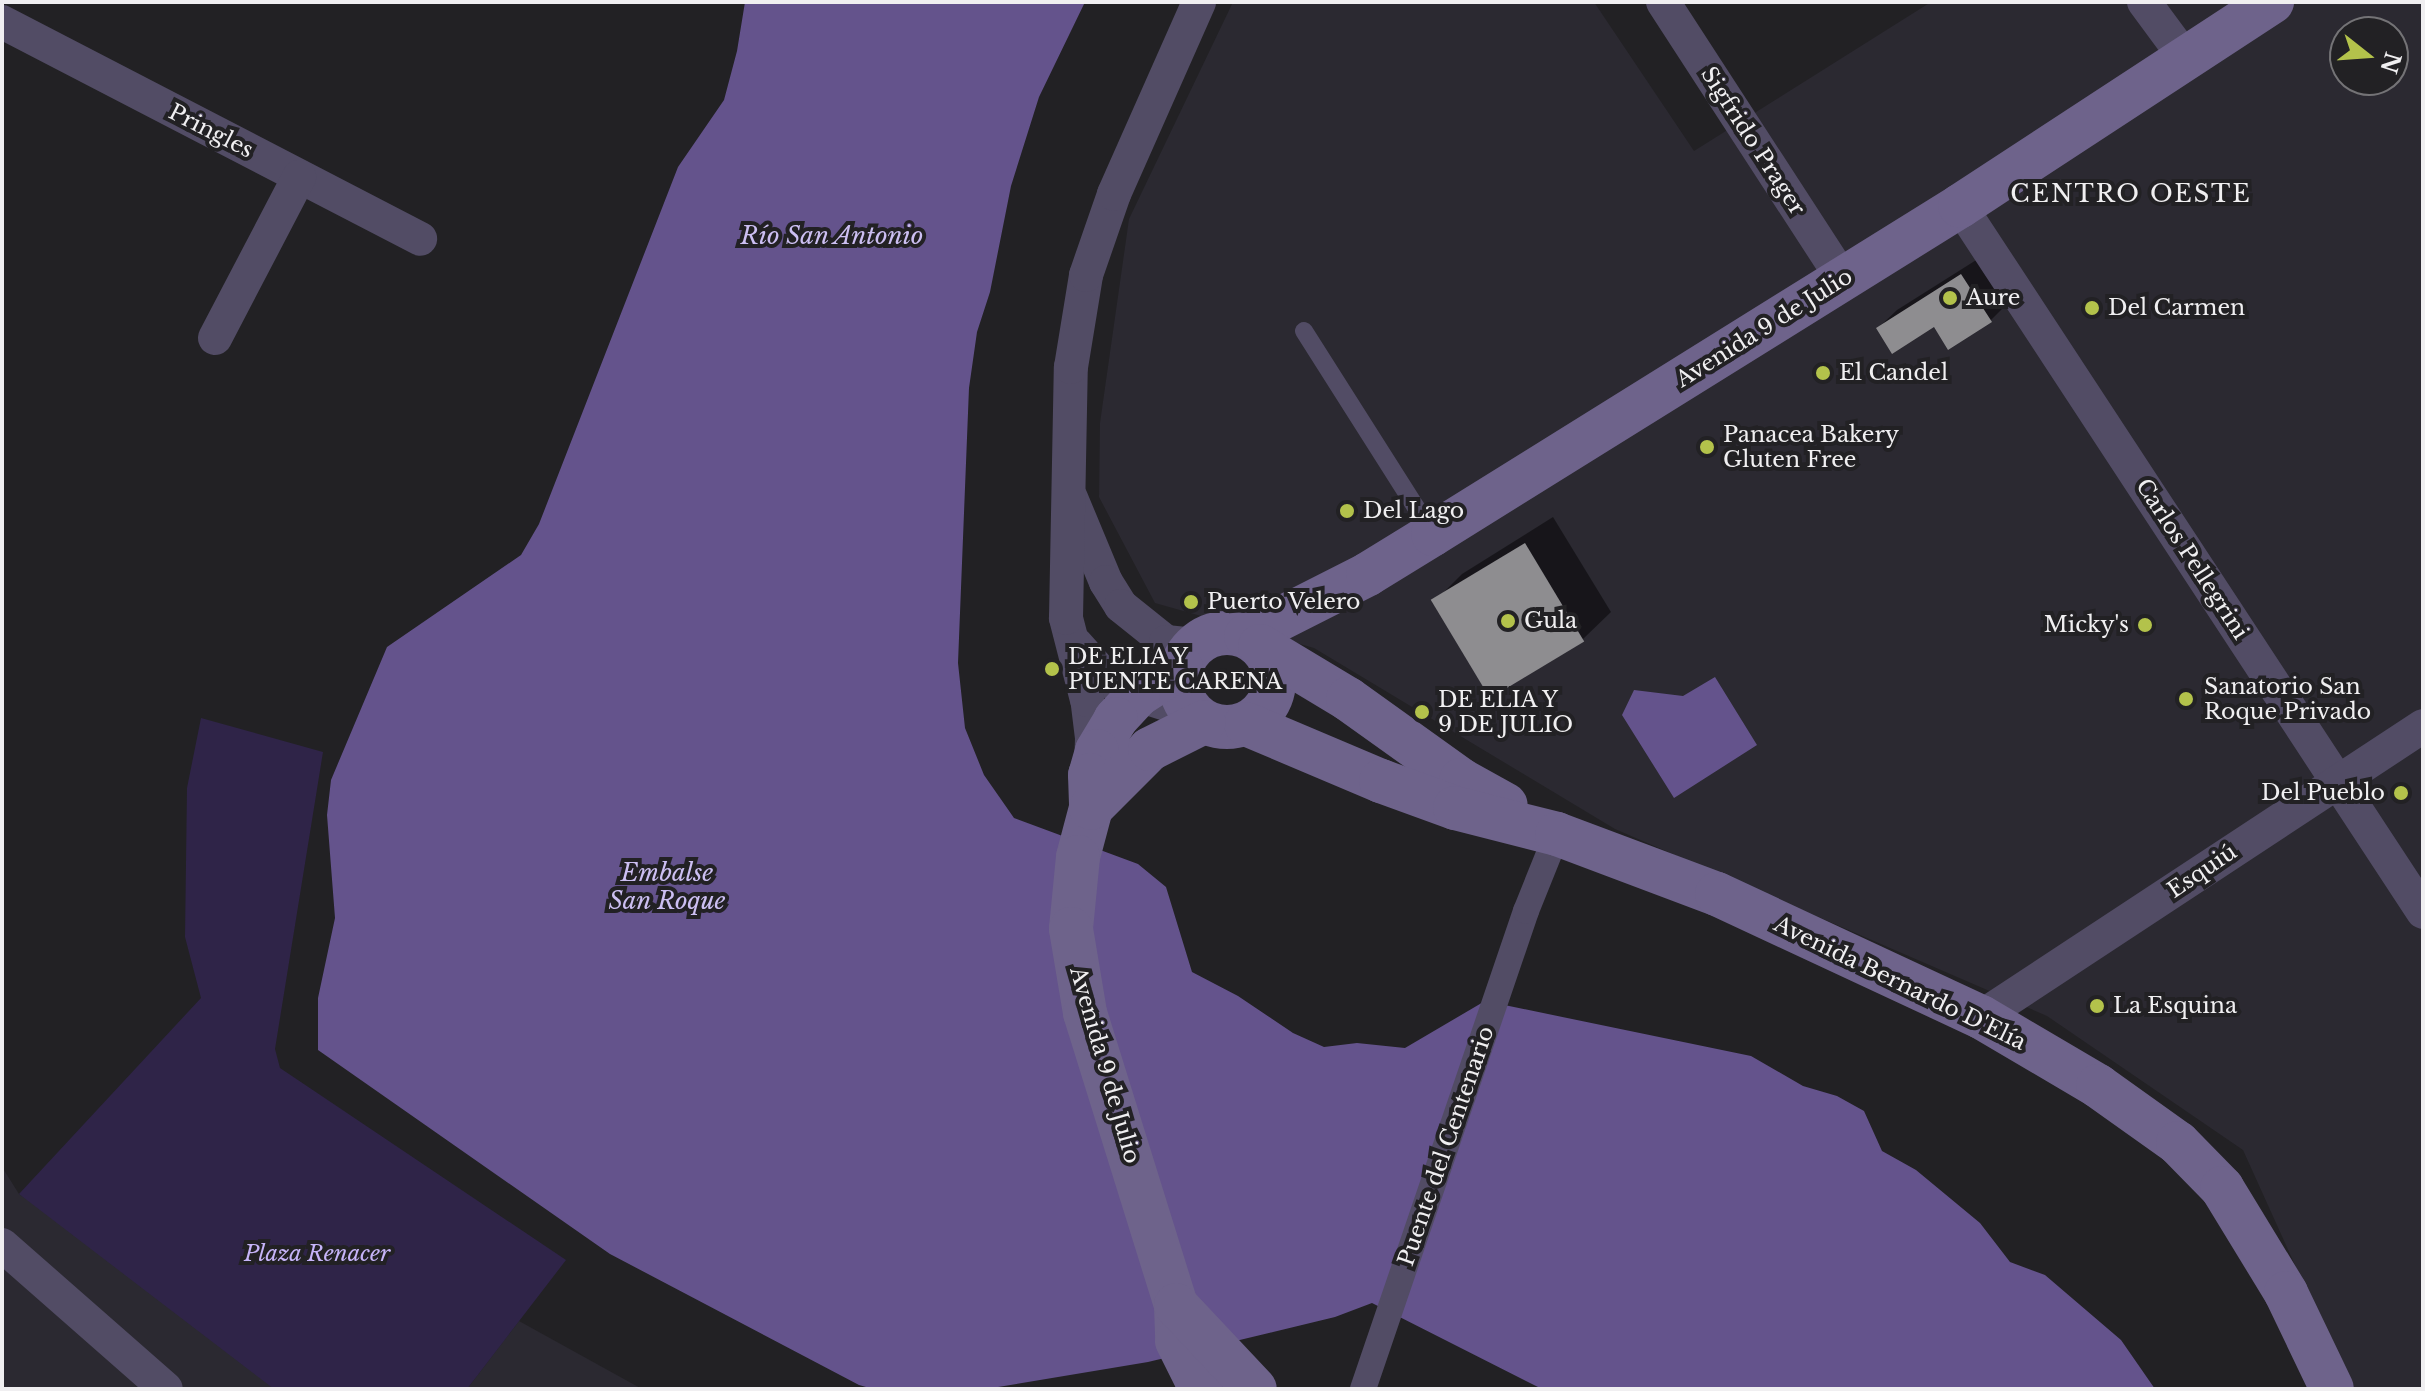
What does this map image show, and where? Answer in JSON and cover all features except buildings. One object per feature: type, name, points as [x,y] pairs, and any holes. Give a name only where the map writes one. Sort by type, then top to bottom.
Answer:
[{"type":"main road","name":"Avenida 9 de Julio","points":[[1253,641],[1368,574],[1960,206],[2184,56],[2272,2]]},
{"type":"main road","points":[[1090,792],[1150,749],[1214,720],[1268,704],[1274,689],[1270,658],[1253,641],[1220,633],[1188,656],[1181,693],[1214,720]]},
{"type":"main road","name":"Avenida Bernardo D'Elía","points":[[1253,641],[1348,699],[1461,780],[1557,834]]},
{"type":"main road","name":"Avenida 9 de Julio","points":[[1176,1323],[1085,1013],[1074,960],[1073,895],[1090,792],[1105,735],[1138,695],[1188,656]]},
{"type":"main road","name":"Avenida Bernardo D'Elía","points":[[1214,720],[1455,808],[1557,834],[1717,894],[1981,1017],[2138,1112],[2222,1188],[2259,1245],[2332,1389]]},
{"type":"main road","points":[[1176,1323],[1191,1389]]},
{"type":"main road","points":[[1176,1323],[1201,1389]]},
{"type":"main road","points":[[1176,1323],[1255,1389]]},
{"type":"street","points":[[1090,792],[1092,738],[1068,634],[1064,570],[1071,367],[1086,275],[1114,194],[1199,2]]},
{"type":"street","name":"Sigfrido Prager","points":[[1663,2],[1843,279]]},
{"type":"street","points":[[2144,2],[2184,56]]},
{"type":"street","name":"Pringles","points":[[2,22],[420,239]]},
{"type":"street","points":[[215,338],[299,177]]},
{"type":"street","name":"Carlos Pellegrini","points":[[1960,206],[2423,912]]},
{"type":"street","points":[[1066,487],[1106,582],[1121,606],[1152,634],[1188,656]]},
{"type":"street","name":"Avenida Bernardo D'Elía","points":[[1068,634],[1109,681],[1138,695],[1214,720]]},
{"type":"street","name":"Esquiú","points":[[1981,1017],[2423,726]]},
{"type":"street","name":"Puente del Centenario","points":[[1364,1385],[1526,911],[1557,834]]},
{"type":"street","points":[[2,1245],[126,1376],[166,1389]]},
{"type":"lane","points":[[1304,331],[1433,534]]},
{"type":"shaded area","points":[[1233,2],[1594,2],[1694,151],[1931,2],[2423,2],[2423,1389],[2351,1389],[2243,1150],[2047,1016],[1615,829],[1314,648],[1155,603],[1099,497],[1100,423],[1129,219]]},
{"type":"shaded area","points":[[2,1167],[19,1194],[313,1389],[2,1389]]},
{"type":"shaded area","points":[[519,1321],[642,1389],[467,1389]]},
{"type":"green space","name":"Plaza Renacer","points":[[201,718],[323,752],[275,1049],[280,1068],[566,1260],[467,1389],[274,1389],[19,1194],[201,998],[185,937],[187,788]]},
{"type":"water","name":"Embalse San Roque","points":[[745,2],[1085,2],[1039,97],[1011,186],[990,292],[977,332],[969,388],[958,663],[965,728],[984,775],[1014,818],[1138,864],[1166,887],[1192,972],[1238,996],[1293,1033],[1324,1047],[1357,1043],[1405,1048],[1485,1001],[1751,1056],[1803,1086],[1837,1096],[1864,1111],[1882,1151],[1916,1170],[1980,1223],[2010,1262],[2045,1275],[2121,1340],[2155,1389],[1542,1389],[1372,1303],[1335,1317],[1148,1362],[986,1389],[873,1389],[859,1385],[610,1254],[318,1050],[318,998],[335,918],[327,815],[331,780],[387,647],[521,555],[539,524],[678,167],[724,100],[737,51]]},
{"type":"water","points":[[1715,677],[1757,745],[1674,798],[1622,715],[1634,690],[1683,696]]},
{"type":"place","name":"Aure","points":[[1950,298]]},
{"type":"place","name":"Del Carmen","points":[[2092,308]]},
{"type":"place","name":"El Candel","points":[[1823,373]]},
{"type":"place","name":"Panacea Bakery Gluten Free","points":[[1707,447]]},
{"type":"place","name":"Del Lago","points":[[1347,511]]},
{"type":"place","name":"Puerto Velero","points":[[1191,602]]},
{"type":"place","name":"Gula","points":[[1508,621]]},
{"type":"place","name":"Micky's","points":[[2145,625]]},
{"type":"place","name":"DE ELIA Y PUENTE CARENA","points":[[1052,669]]},
{"type":"place","name":"Sanatorio San Roque Privado","points":[[2186,699]]},
{"type":"place","name":"DE ELIA Y 9 DE JULIO","points":[[1422,712]]},
{"type":"place","name":"Del Pueblo","points":[[2401,793]]},
{"type":"place","name":"La Esquina","points":[[2097,1006]]},
{"type":"district","name":"CENTRO OESTE","points":[[2131,194]]},
{"type":"water label","name":"Río San Antonio","points":[[832,236]]}]
